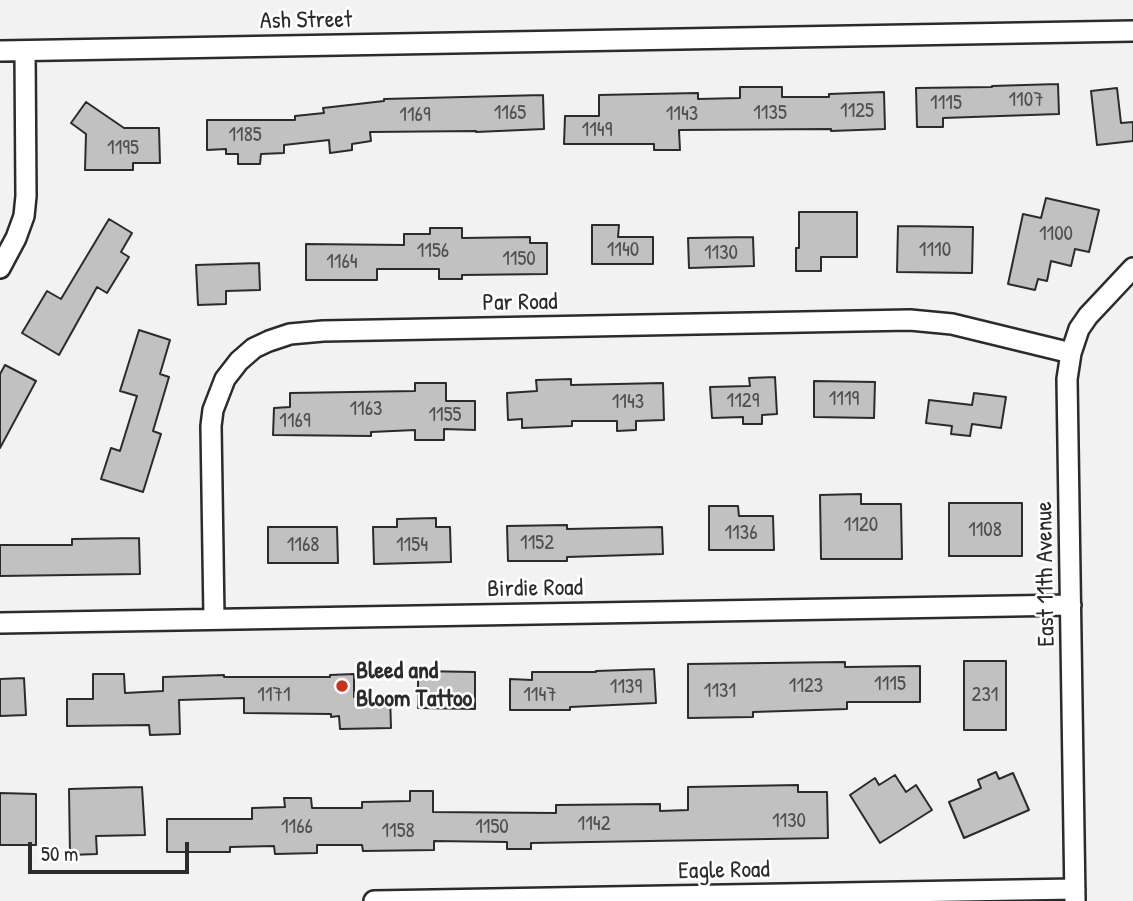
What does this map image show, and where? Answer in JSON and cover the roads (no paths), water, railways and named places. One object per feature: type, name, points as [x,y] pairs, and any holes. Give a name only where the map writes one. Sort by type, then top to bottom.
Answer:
[{"type":"street","name":"Ash Street","points":[[0,51],[1133,31]]},
{"type":"street","points":[[0,268],[24,216],[25,51]]},
{"type":"street","name":"East 11th Avenue","points":[[1075,895],[1067,379],[1070,353],[1079,329],[1133,268]]},
{"type":"street","name":"Par Road","points":[[214,618],[213,410],[225,379],[239,360],[254,348],[290,334],[910,320],[952,324],[1070,353]]},
{"type":"street","name":"Birdie Road","points":[[0,623],[1071,605]]},
{"type":"street","name":"Eagle Road","points":[[374,901],[1075,895]]},
{"type":"place","name":"Bleed and Bloom Tattoo","points":[[342,686]]}]
